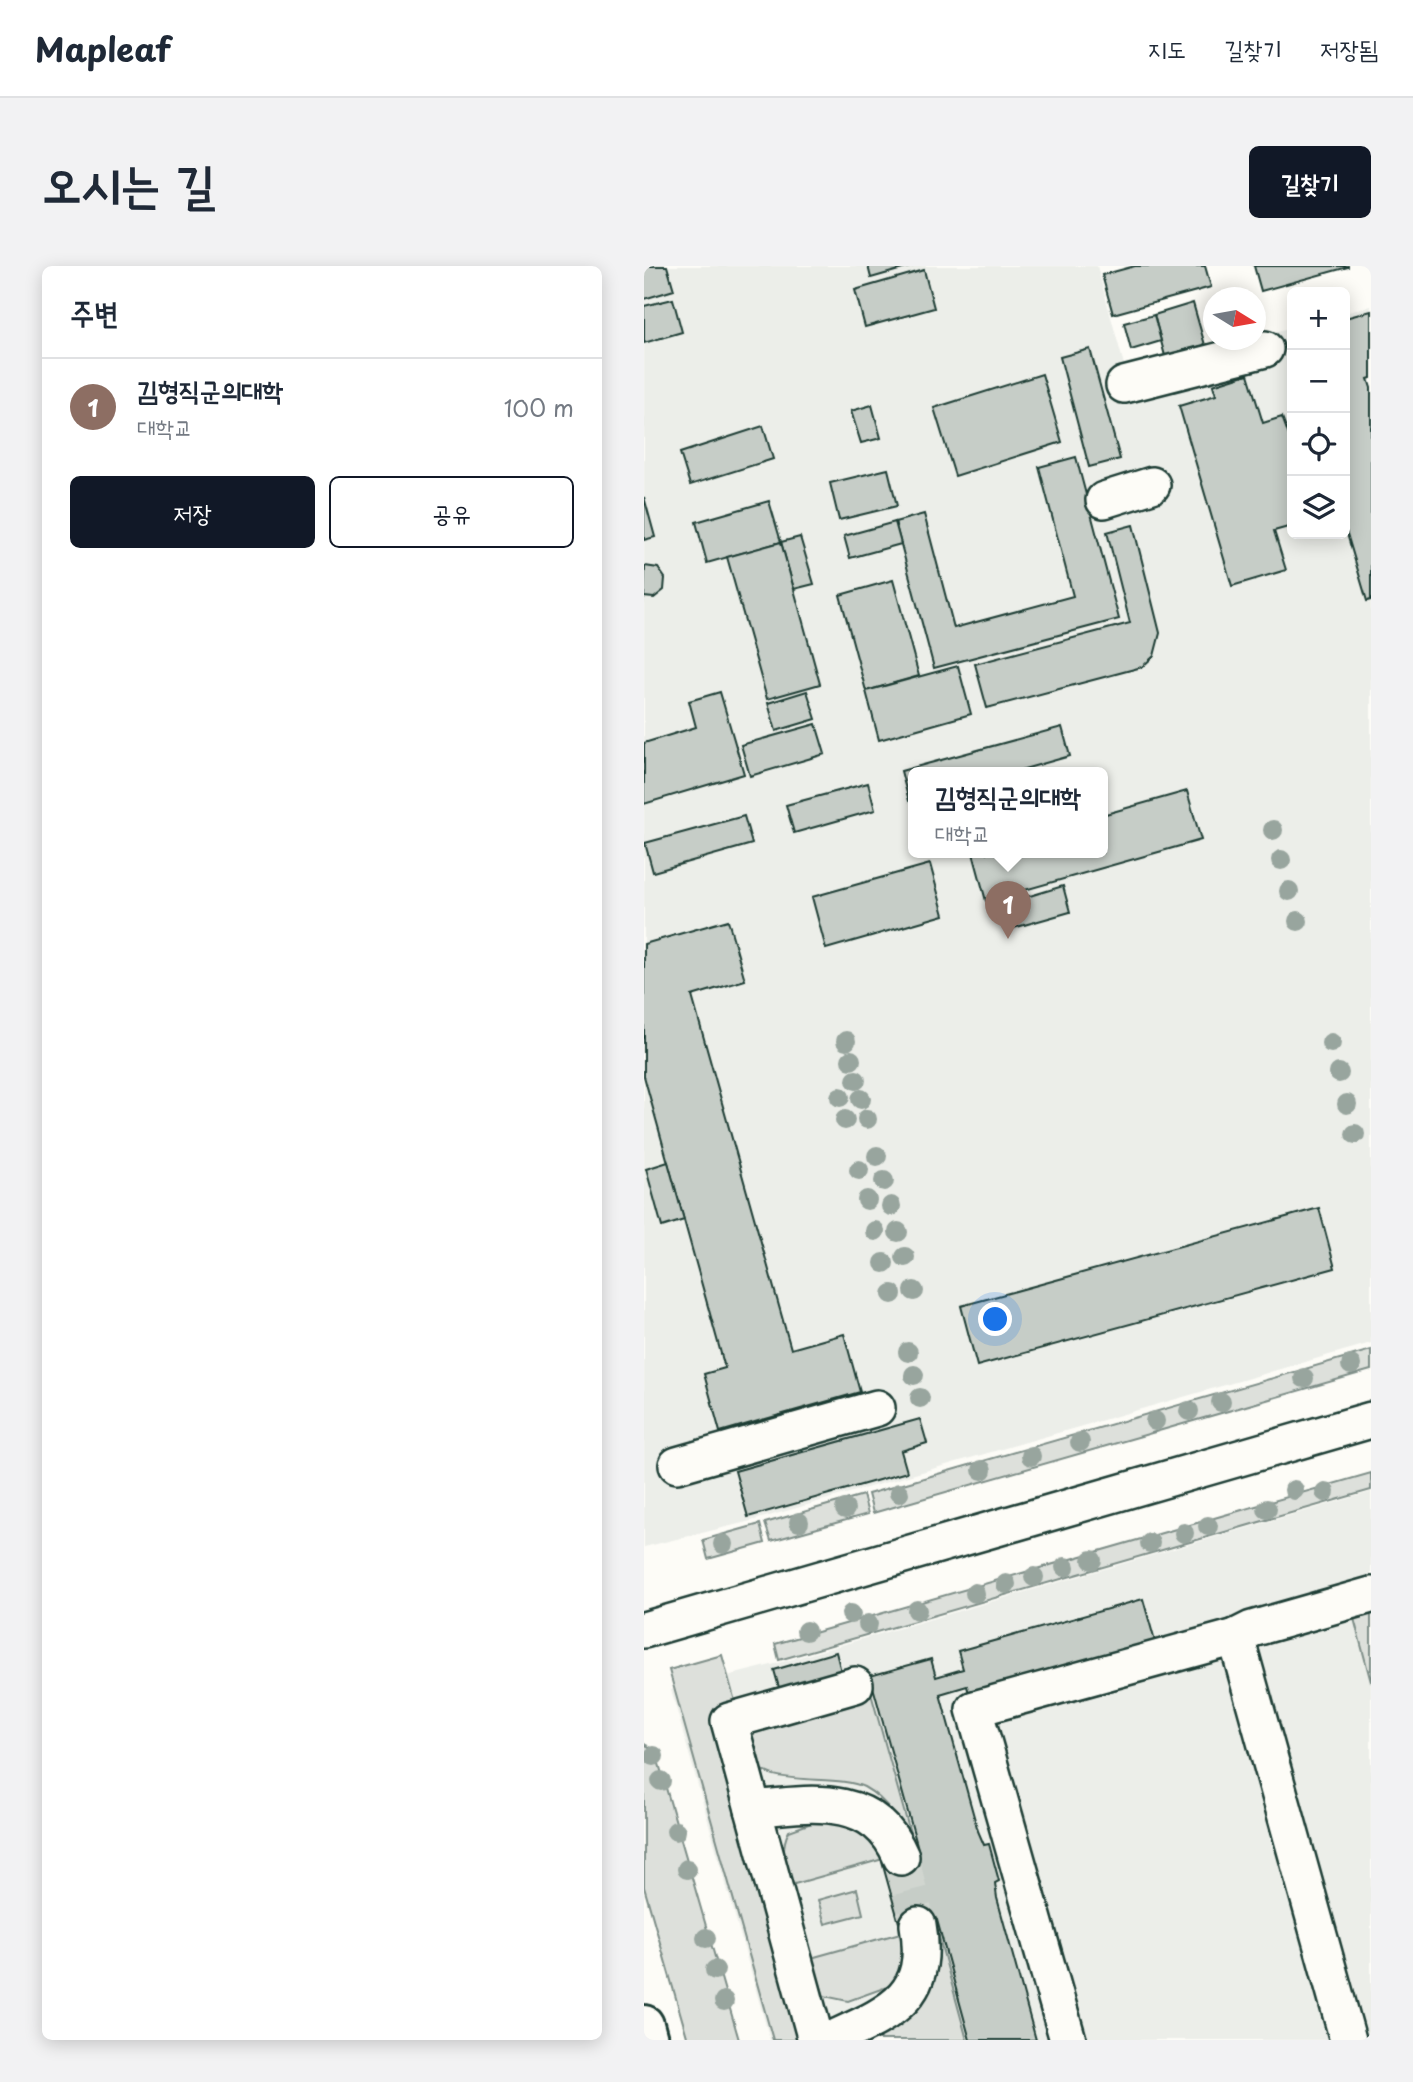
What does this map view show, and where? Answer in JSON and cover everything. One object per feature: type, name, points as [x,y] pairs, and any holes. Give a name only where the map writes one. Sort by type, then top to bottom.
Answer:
[{"type":"main road","points":[[644,2025],[648,2040]]},
{"type":"street","points":[[1124,385],[1261,350]]},
{"type":"street","points":[[1104,500],[1152,485]]},
{"type":"street","points":[[677,1465],[877,1409]]},
{"type":"street","points":[[644,1630],[1371,1420]]},
{"type":"street","points":[[1068,2040],[974,1709],[1237,1637],[1252,1629],[1371,1595]]},
{"type":"street","points":[[1237,1637],[1346,2039]]},
{"type":"street","points":[[816,2040],[729,1721],[855,1685]]},
{"type":"street","points":[[753,1809],[799,1804],[846,1806],[873,1818],[894,1840],[901,1857]]},
{"type":"street","points":[[830,2040],[895,2007],[917,1982],[922,1949],[918,1925]]},
{"type":"shaded area","points":[[644,266],[1097,266],[1126,372],[1207,350],[1266,350],[1266,334],[1287,328],[1287,539],[1350,539],[1350,312],[1371,306],[1371,1343],[751,1521],[644,1547]]},
{"type":"shaded area","points":[[1371,1350],[1371,1370],[873,1513],[868,1494]]},
{"type":"shaded area","points":[[1371,1473],[1371,1490],[779,1660],[775,1644]]},
{"type":"shaded area","points":[[1371,1492],[1371,2040],[770,2040],[671,1690],[775,1664]]},
{"type":"shaded area","points":[[863,1495],[868,1514],[771,1541],[765,1523]]},
{"type":"shaded area","points":[[760,1524],[765,1543],[708,1559],[703,1540]]},
{"type":"shaded area","points":[[1371,1606],[1371,1682],[1352,1611]]},
{"type":"shaded area","points":[[722,1655],[738,1712],[808,2040],[773,2040],[669,1670]]},
{"type":"shaded area","points":[[870,1690],[915,1850],[888,1806],[873,1792],[853,1783],[774,1775],[762,1770],[755,1763],[750,1750],[745,1726]]},
{"type":"shaded area","points":[[644,1744],[655,1750],[739,2040],[688,2040],[644,1887]]},
{"type":"shaded area","points":[[831,1816],[842,1816],[890,1857],[791,1885],[784,1851],[789,1831]]},
{"type":"shaded area","points":[[857,1889],[863,1914],[825,1924],[818,1900]]},
{"type":"shaded area","points":[[911,1930],[913,1940],[895,1984],[848,2001],[824,1996],[811,1958]]},
{"type":"shaded area","points":[[937,1930],[967,2040],[873,2040],[925,1990],[937,1965],[939,1952],[933,1931]]},
{"type":"building","points":[[644,266],[667,266],[674,290],[644,299]]},
{"type":"building","points":[[868,266],[913,266],[871,278]]},
{"type":"building","points":[[1135,266],[1205,266],[1211,287],[1203,287],[1203,289],[1113,314],[1102,275]]},
{"type":"building","points":[[1254,266],[1348,266],[1266,290],[1266,287],[1260,287]]},
{"type":"building","points":[[924,270],[934,308],[865,327],[855,290]]},
{"type":"building","points":[[673,299],[682,332],[644,343],[644,306]]},
{"type":"building","points":[[1193,303],[1203,346],[1165,356],[1154,315]]},
{"type":"building","points":[[1371,311],[1371,378],[1368,379],[1371,388],[1371,600],[1367,601],[1349,539],[1350,317]]},
{"type":"building","points":[[1154,315],[1161,341],[1131,350],[1124,323]]},
{"type":"building","points":[[1090,349],[1120,459],[1089,467],[1060,357]]},
{"type":"building","points":[[1042,374],[1062,442],[955,476],[934,408]]},
{"type":"building","points":[[1248,374],[1263,423],[1282,417],[1287,430],[1287,527],[1274,531],[1286,570],[1232,586],[1179,406],[1216,395],[1213,385]]},
{"type":"building","points":[[872,405],[881,438],[861,443],[851,411]]},
{"type":"building","points":[[763,426],[773,459],[690,485],[680,453]]},
{"type":"building","points":[[1076,457],[1119,619],[934,668],[895,522],[924,514],[954,628],[1073,596],[1039,467]]},
{"type":"building","points":[[888,469],[897,506],[839,520],[830,483]]},
{"type":"building","points":[[644,497],[655,537],[644,540]]},
{"type":"building","points":[[769,501],[781,542],[707,563],[696,522]]},
{"type":"building","points":[[895,522],[901,544],[850,558],[844,536]]},
{"type":"building","points":[[1133,525],[1160,633],[1154,656],[1142,667],[987,708],[975,664],[1130,623],[1107,532]]},
{"type":"building","points":[[800,537],[814,584],[794,589],[781,542]]},
{"type":"building","points":[[781,542],[820,684],[767,699],[727,557]]},
{"type":"building","points":[[645,566],[658,568],[665,578],[664,590],[654,598],[644,597]]},
{"type":"building","points":[[893,580],[919,676],[866,691],[840,595]]},
{"type":"building","points":[[958,666],[971,714],[879,740],[866,691]]},
{"type":"building","points":[[807,691],[816,719],[776,731],[768,703]]},
{"type":"building","points":[[720,692],[744,774],[644,804],[644,743],[696,727],[689,701]]},
{"type":"building","points":[[816,724],[825,754],[750,776],[741,745]]},
{"type":"building","points":[[1062,727],[1070,756],[1031,767],[916,767]]},
{"type":"building","points":[[908,769],[908,797],[901,771]]},
{"type":"building","points":[[868,783],[875,810],[794,833],[786,805]]},
{"type":"building","points":[[1187,791],[1201,840],[986,901],[974,858],[1108,858],[1108,813]]},
{"type":"building","points":[[744,816],[752,844],[653,872],[645,843]]},
{"type":"building","points":[[930,864],[944,915],[826,949],[812,897]]},
{"type":"building","points":[[1063,886],[1070,912],[1010,929],[1003,904]]},
{"type":"building","points":[[728,920],[745,980],[692,996],[791,1349],[844,1334],[860,1392],[720,1432],[704,1374],[725,1368],[644,1076],[644,944]]},
{"type":"building","points":[[668,1162],[684,1220],[662,1227],[646,1169]]},
{"type":"building","points":[[1319,1208],[1335,1268],[977,1366],[961,1306]]},
{"type":"building","points":[[920,1419],[927,1443],[901,1451],[907,1472],[748,1517],[735,1471]]},
{"type":"building","points":[[1143,1599],[1156,1645],[970,1697],[967,1686],[940,1694],[978,1831],[984,1845],[989,1844],[999,1881],[995,1883],[997,1898],[1036,2040],[970,2040],[937,1920],[901,1930],[882,1862],[919,1852],[870,1676],[931,1659],[936,1677],[963,1669],[958,1651]]},
{"type":"building","points":[[836,1652],[844,1683],[782,1698],[774,1670]]},
{"type":"tunnel","points":[[901,1857],[918,1925]]},
{"type":"place","name":"김형직군의대학","points":[[1008,939]]}]
